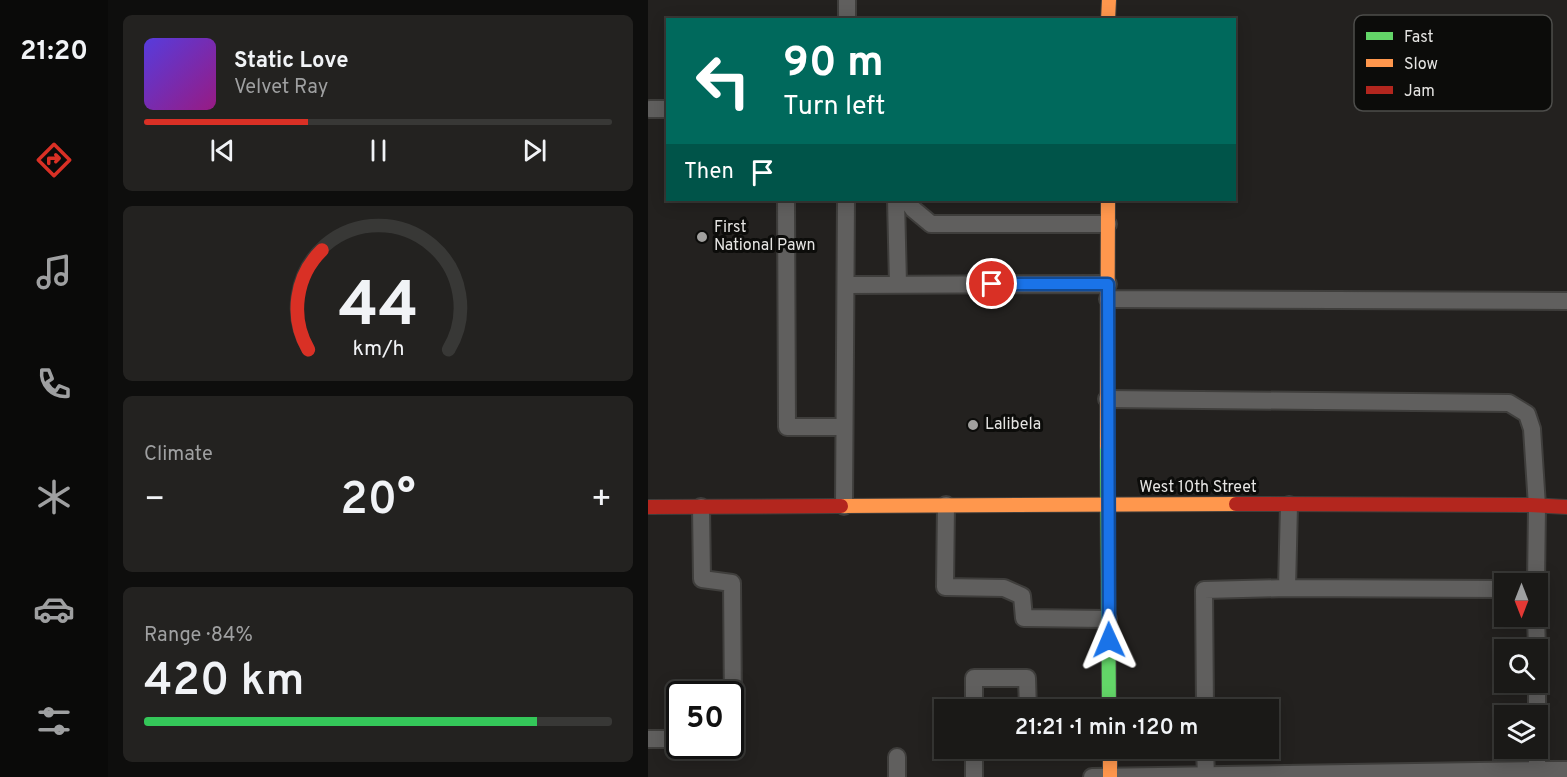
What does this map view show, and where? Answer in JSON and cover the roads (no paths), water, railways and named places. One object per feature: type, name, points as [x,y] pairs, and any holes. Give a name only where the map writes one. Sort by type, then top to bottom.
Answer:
[{"type":"street","points":[[1108,0],[1108,18]]},
{"type":"street","points":[[1108,201],[1109,699]]},
{"type":"street","name":"West 10th Street","points":[[648,507],[1107,504],[1567,507]]},
{"type":"street","points":[[1110,759],[1110,776]]},
{"type":"lane","points":[[847,0],[847,18]]},
{"type":"lane","points":[[786,201],[787,427],[844,427]]},
{"type":"lane","points":[[844,506],[846,201]]},
{"type":"lane","points":[[896,201],[898,285]]},
{"type":"lane","points":[[908,201],[913,209],[931,224],[1108,224]]},
{"type":"lane","points":[[846,285],[1567,301]]},
{"type":"lane","points":[[1107,399],[1509,403],[1527,414],[1532,429],[1537,506],[1536,573]]},
{"type":"lane","points":[[946,505],[945,587],[1004,588],[1022,596],[1023,618],[1108,619]]},
{"type":"lane","points":[[1287,588],[1289,505]]},
{"type":"lane","points":[[701,507],[702,579],[732,583],[732,681]]},
{"type":"lane","points":[[1205,699],[1204,590],[1494,589]]},
{"type":"lane","points":[[974,699],[974,678],[1027,678],[1028,699]]},
{"type":"lane","points":[[648,739],[666,739]]},
{"type":"lane","points":[[897,757],[897,777]]},
{"type":"lane","points":[[974,759],[974,777]]},
{"type":"lane","points":[[1205,759],[1206,776]]},
{"type":"lane","points":[[1537,759],[1537,770]]},
{"type":"lane","points":[[1092,777],[1567,770]]},
{"type":"place","name":"First National Pawn","points":[[702,237]]},
{"type":"place","name":"Lalibela","points":[[973,425]]}]
